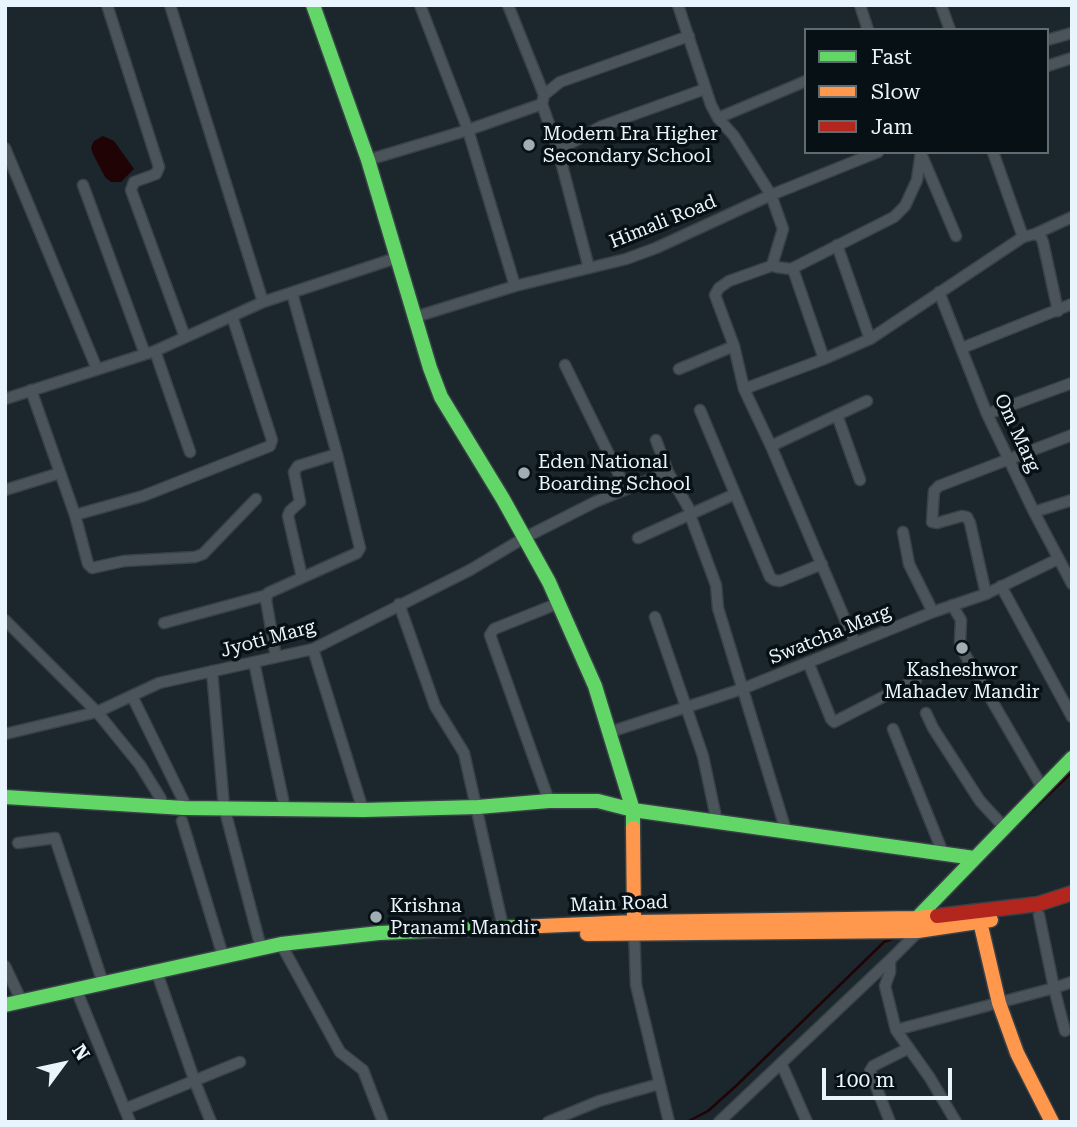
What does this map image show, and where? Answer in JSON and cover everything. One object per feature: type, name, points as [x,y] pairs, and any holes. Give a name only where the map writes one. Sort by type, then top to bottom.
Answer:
[{"type":"street","points":[[107,5],[159,167],[156,174],[134,182],[131,190],[185,337]]},
{"type":"street","points":[[170,5],[263,302]]},
{"type":"street","points":[[313,5],[368,160],[430,369],[441,397],[503,499],[549,582],[595,686],[610,732],[634,810],[636,985],[669,1122]]},
{"type":"street","points":[[420,5],[468,130],[514,286]]},
{"type":"street","points":[[508,5],[543,99],[589,268]]},
{"type":"street","points":[[678,5],[705,89],[718,118],[734,136],[771,195],[783,229],[773,258],[774,265]]},
{"type":"street","points":[[860,5],[867,28]]},
{"type":"street","points":[[942,5],[949,28]]},
{"type":"street","points":[[1049,39],[1072,33]]},
{"type":"street","points":[[368,160],[468,130],[543,99],[560,82],[689,36]]},
{"type":"street","points":[[1049,65],[1072,58]]},
{"type":"street","points":[[718,118],[804,83]]},
{"type":"street","points":[[558,150],[602,126],[705,89]]},
{"type":"street","points":[[6,154],[97,369]]},
{"type":"street","name":"Himali Road","points":[[415,317],[514,286],[626,259],[771,195],[873,154]]},
{"type":"street","points":[[774,265],[791,269],[894,218],[905,206],[917,180],[921,154]]},
{"type":"street","points":[[921,154],[956,236]]},
{"type":"street","points":[[994,154],[1023,237]]},
{"type":"street","points":[[83,185],[190,452]]},
{"type":"street","points":[[744,389],[870,339],[1023,237],[1072,217]]},
{"type":"street","points":[[1035,234],[1040,236],[1043,242],[1058,311]]},
{"type":"street","points":[[837,245],[870,339]]},
{"type":"street","points":[[5,398],[150,353],[263,302],[396,258]]},
{"type":"street","points":[[774,265],[729,281],[719,288],[716,295],[734,346],[744,389],[855,642]]},
{"type":"street","points":[[791,269],[824,359]]},
{"type":"street","name":"Om Marg","points":[[939,292],[987,414],[1034,512],[1064,562],[1072,584]]},
{"type":"street","points":[[164,623],[267,595],[360,550],[337,454],[292,293]]},
{"type":"street","points":[[962,348],[1072,304]]},
{"type":"street","points":[[75,515],[143,496],[270,446],[272,440],[232,316]]},
{"type":"street","points":[[679,369],[734,346]]},
{"type":"street","points":[[565,365],[626,489]]},
{"type":"street","points":[[987,414],[1072,383]]},
{"type":"street","points":[[31,390],[75,515],[88,564],[94,569],[124,561],[195,557],[203,554],[256,499]]},
{"type":"street","points":[[771,446],[867,401]]},
{"type":"street","points":[[700,410],[772,579],[780,581],[822,564]]},
{"type":"street","points":[[836,415],[860,480]]},
{"type":"street","points":[[986,594],[967,517],[932,522],[934,491],[939,486],[1072,435]]},
{"type":"street","points":[[656,440],[668,472],[691,515],[716,586],[718,608],[786,831]]},
{"type":"street","points":[[302,577],[288,516],[300,502],[294,472],[298,466],[337,454]]},
{"type":"street","name":"Jyoti Marg","points":[[5,734],[97,712],[159,683],[313,649],[470,570],[524,538],[595,502],[668,472]]},
{"type":"street","points":[[5,490],[60,473]]},
{"type":"street","points":[[638,538],[736,494]]},
{"type":"street","points":[[1034,512],[1072,500]]},
{"type":"street","points":[[903,532],[909,564],[933,612]]},
{"type":"street","name":"Swatcha Marg","points":[[610,732],[742,689],[855,642],[1064,562]]},
{"type":"street","points":[[1001,586],[1072,717]]},
{"type":"street","points":[[267,595],[276,657]]},
{"type":"street","points":[[549,801],[489,635],[494,629],[559,603]]},
{"type":"street","points":[[399,604],[435,706],[464,753],[503,927]]},
{"type":"street","points":[[953,605],[961,620],[961,647],[1042,787]]},
{"type":"street","points":[[655,617],[703,757],[717,822]]},
{"type":"street","points":[[5,620],[97,712],[140,765],[162,799],[162,807]]},
{"type":"street","points":[[313,649],[363,810]]},
{"type":"street","points":[[254,662],[285,809]]},
{"type":"street","points":[[808,662],[834,722],[916,680]]},
{"type":"street","points":[[212,671],[224,807],[261,948]]},
{"type":"street","points":[[132,696],[184,802],[183,814],[223,956]]},
{"type":"street","points":[[926,713],[980,801],[1004,827]]},
{"type":"street","points":[[893,729],[943,853]]},
{"type":"street","points":[[719,1122],[890,960],[974,858],[1072,758]]},
{"type":"street","points":[[5,797],[162,807],[183,814],[224,807],[363,810],[478,807],[549,801],[598,802],[634,810],[974,858]]},
{"type":"street","points":[[18,843],[55,838],[103,983]]},
{"type":"street","name":"Main Road","points":[[5,1005],[284,948],[379,933],[503,927],[918,924],[1038,904],[1072,893]]},
{"type":"street","name":"Main Road","points":[[918,924],[934,915],[1040,915],[1072,903]]},
{"type":"street","points":[[1040,915],[1065,1031]]},
{"type":"street","points":[[978,916],[999,1003],[1017,1052],[1052,1122]]},
{"type":"street","name":"Main Road","points":[[5,1011],[103,983],[156,974],[261,948],[634,927]]},
{"type":"street","points":[[284,948],[340,1052],[363,1070],[383,1122]]},
{"type":"street","points":[[890,960],[890,972],[885,986],[896,1030],[956,1122]]},
{"type":"street","points":[[5,967],[22,1002]]},
{"type":"street","points":[[156,974],[211,1122]]},
{"type":"street","points":[[896,1030],[1072,982]]},
{"type":"street","points":[[77,991],[130,1122]]},
{"type":"street","points":[[890,1122],[870,1072],[873,1066],[909,1048]]},
{"type":"street","points":[[125,1108],[240,1062]]},
{"type":"street","points":[[781,1063],[807,1122]]},
{"type":"street","points":[[548,1122],[600,1101],[659,1084]]},
{"type":"shaded area","points":[[103,136],[114,141],[134,169],[121,182],[111,182],[105,177],[93,154],[91,147],[94,141]]},
{"type":"waterway","points":[[1019,823],[1072,772]]},
{"type":"waterway","points":[[687,1122],[708,1111],[884,942],[895,938]]},
{"type":"traffic: fast","points":[[313,5],[368,160],[441,397],[503,499],[549,582],[595,686],[633,810],[633,828]]},
{"type":"traffic: fast","points":[[917,918],[1072,758]]},
{"type":"traffic: fast","points":[[5,797],[184,808],[363,810],[598,801],[633,810],[974,858]]},
{"type":"traffic: fast","points":[[5,1005],[281,944],[379,933],[517,927]]},
{"type":"traffic: slow","points":[[633,828],[634,922]]},
{"type":"traffic: slow","points":[[978,913],[999,1003],[1017,1053],[1052,1122]]},
{"type":"traffic: slow","points":[[517,927],[937,916]]},
{"type":"traffic: slow","points":[[587,934],[918,931],[991,920]]},
{"type":"traffic: jam","points":[[937,916],[1038,904],[1072,893]]},
{"type":"place","name":"Modern Era Higher Secondary School","points":[[529,145]]},
{"type":"place","name":"Eden National Boarding School","points":[[524,473]]},
{"type":"place","name":"Kasheshwor Mahadev Mandir","points":[[962,648]]},
{"type":"place","name":"Krishna Pranami Mandir","points":[[376,917]]}]
